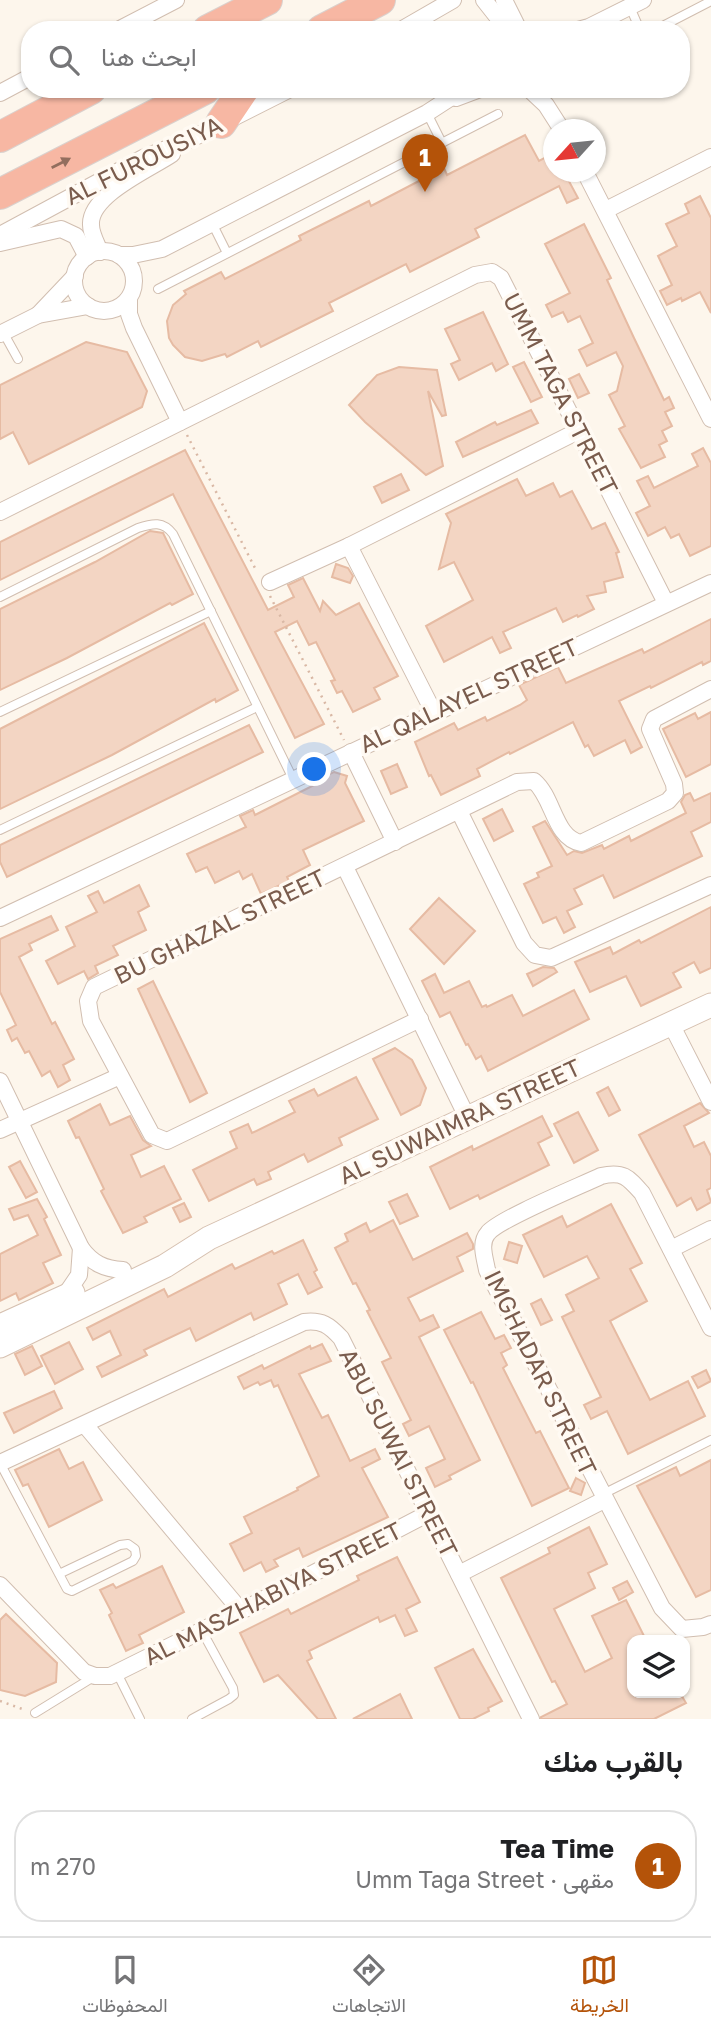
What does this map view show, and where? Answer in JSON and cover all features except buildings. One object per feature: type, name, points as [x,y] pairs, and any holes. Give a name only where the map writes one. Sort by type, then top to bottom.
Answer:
[{"type":"highway","points":[[202,21],[239,0]]},
{"type":"highway","points":[[226,21],[267,0]]},
{"type":"highway","points":[[339,21],[380,0]]},
{"type":"highway","points":[[0,137],[70,98]]},
{"type":"highway","points":[[0,194],[187,98]]},
{"type":"highway","points":[[221,124],[238,98]]},
{"type":"street","points":[[132,21],[154,7],[176,0]]},
{"type":"street","points":[[417,21],[453,0]]},
{"type":"street","points":[[484,0],[500,21]]},
{"type":"street","points":[[504,0],[514,21]]},
{"type":"street","points":[[600,21],[636,3]]},
{"type":"street","points":[[0,93],[21,82]]},
{"type":"street","name":"AL FUROUSIYA","points":[[0,235],[143,158],[187,141],[272,98]]},
{"type":"street","points":[[2,333],[38,315],[88,306],[103,311],[113,310],[122,305],[146,264],[162,249],[453,98]]},
{"type":"street","points":[[450,100],[455,98]]},
{"type":"street","points":[[537,98],[556,119]]},
{"type":"street","points":[[551,98],[558,119]]},
{"type":"street","points":[[94,254],[90,224],[103,199],[173,154],[187,141]]},
{"type":"street","points":[[606,210],[711,156]]},
{"type":"street","points":[[591,182],[711,419]]},
{"type":"street","points":[[0,243],[61,229],[76,236],[94,254]]},
{"type":"street","points":[[38,315],[75,276],[78,267],[94,254],[133,255],[162,249]]},
{"type":"street","points":[[119,255],[130,267],[129,314],[134,328],[180,422]]},
{"type":"street","name":"UMM TAGA STREET","points":[[0,512],[475,275],[492,272],[501,278],[666,603]]},
{"type":"street","points":[[75,276],[77,293],[88,306]]},
{"type":"street","points":[[113,310],[134,328]]},
{"type":"street","points":[[270,582],[349,546],[578,431]]},
{"type":"street","points":[[349,546],[433,713]]},
{"type":"street","name":"AL QALAYEL STREET","points":[[0,918],[711,583]]},
{"type":"street","name":"BU GHAZAL STREET","points":[[420,1019],[167,1141],[152,1135],[91,1021],[88,1001],[94,987],[517,782],[534,782],[542,788],[566,838],[581,843],[668,801],[675,793],[674,784],[650,729],[654,719],[662,713],[711,689]]},
{"type":"street","points":[[351,752],[395,842]]},
{"type":"street","points":[[459,811],[524,943],[535,955],[551,958],[711,885]]},
{"type":"street","points":[[345,867],[468,1119]]},
{"type":"street","name":"AL SUWAIMRA STREET","points":[[0,1326],[159,1254],[209,1238],[711,1005]]},
{"type":"street","points":[[671,1024],[711,1102]]},
{"type":"street","points":[[0,1130],[120,1076]]},
{"type":"street","points":[[0,1082],[81,1248],[103,1267],[123,1270]]},
{"type":"street","name":"IMGHADAR STREET","points":[[711,1328],[642,1193],[628,1177],[616,1172],[601,1176],[504,1222],[488,1233],[482,1247],[487,1270],[662,1608],[682,1629],[704,1627],[711,1623]]},
{"type":"street","points":[[671,1250],[711,1229]]},
{"type":"street","name":"AL SUWAIMRA STREET","points":[[0,1346],[164,1266],[209,1238]]},
{"type":"street","points":[[64,1297],[79,1275],[81,1248]]},
{"type":"street","name":"ABU SUWAI STREET","points":[[0,1463],[304,1322],[318,1320],[330,1325],[341,1338],[531,1719]]},
{"type":"street","points":[[85,1425],[242,1611]]},
{"type":"street","name":"IMGHADAR STREET","points":[[459,1574],[603,1497]]},
{"type":"street","name":"AL MASZHABIYA STREET","points":[[117,1673],[429,1513]]},
{"type":"street","points":[[0,1585],[80,1668],[95,1676],[117,1673]]},
{"type":"lane","points":[[672,21],[711,1]]},
{"type":"lane","points":[[636,3],[639,21]]},
{"type":"lane","points":[[427,113],[442,143]]},
{"type":"lane","points":[[158,289],[498,114]]},
{"type":"lane","points":[[212,223],[227,253]]},
{"type":"lane","points":[[2,333],[18,359]]},
{"type":"lane","points":[[0,597],[138,528],[160,524],[173,534],[293,779]]},
{"type":"lane","points":[[0,712],[211,611]]},
{"type":"lane","points":[[0,830],[257,707]]},
{"type":"lane","points":[[603,1497],[711,1440]]},
{"type":"lane","points":[[0,1463],[59,1574],[67,1589],[72,1591],[133,1561],[136,1556],[135,1549],[128,1544],[120,1545],[59,1574]]},
{"type":"lane","points":[[192,1719],[234,1695],[233,1688],[202,1631]]},
{"type":"lane","points":[[117,1673],[140,1719]]},
{"type":"lane","points":[[35,1713],[95,1676]]},
{"type":"path","points":[[0,1701],[35,1713]]},
{"type":"place","name":"Tea Time","points":[[425,192]]}]
